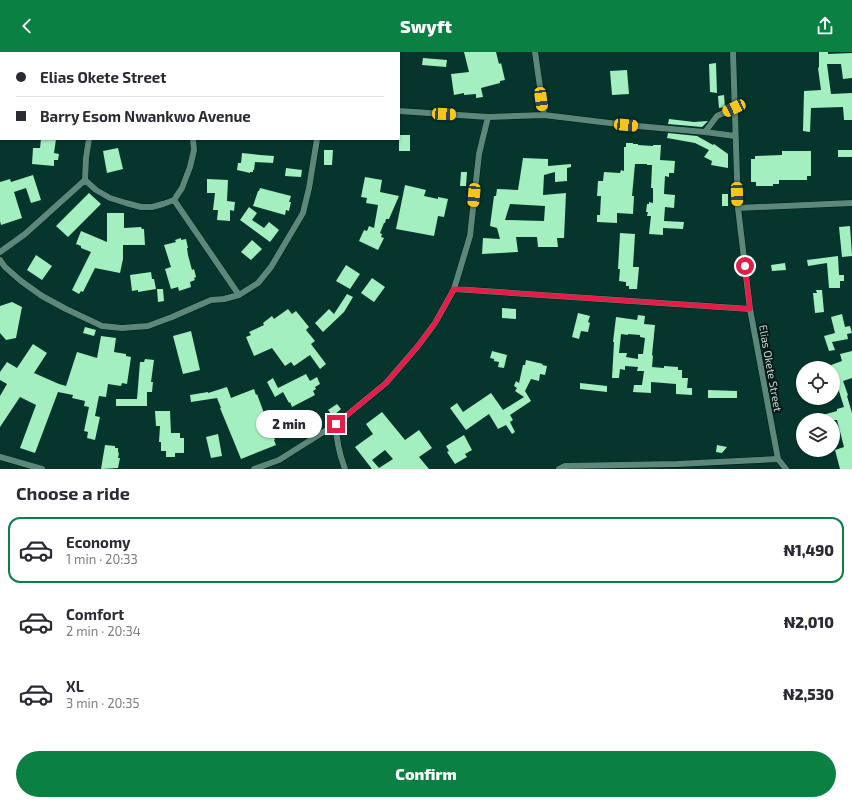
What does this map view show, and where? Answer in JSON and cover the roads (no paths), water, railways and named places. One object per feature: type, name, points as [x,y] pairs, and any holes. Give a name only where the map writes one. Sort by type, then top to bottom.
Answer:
[{"type":"street","points":[[535,52],[544,115]]},
{"type":"street","name":"Elias Okete Street","points":[[733,52],[738,208],[750,309],[778,459],[786,469]]},
{"type":"street","points":[[705,132],[717,116],[734,108]]},
{"type":"street","points":[[400,110],[488,117],[544,115],[735,136]]},
{"type":"street","points":[[254,469],[279,460],[336,424],[386,383],[418,346],[435,323],[454,289],[470,236],[479,154],[488,117]]},
{"type":"street","points":[[0,252],[25,234],[85,180],[88,140]]},
{"type":"street","points":[[85,180],[96,190],[110,198],[141,207],[152,207],[174,200],[182,188],[190,167],[194,150],[193,140]]},
{"type":"street","points":[[0,260],[4,267],[42,296],[102,326],[122,328],[148,326],[211,300],[224,299],[239,295],[258,283],[271,267],[303,213],[310,188],[317,140]]},
{"type":"street","points":[[174,200],[239,295]]},
{"type":"street","points":[[738,208],[852,203]]},
{"type":"street","points":[[454,289],[750,309]]},
{"type":"street","points":[[336,424],[338,451],[344,469]]},
{"type":"street","points":[[0,457],[42,469]]},
{"type":"street","points":[[559,469],[565,466],[676,467],[778,459]]}]
